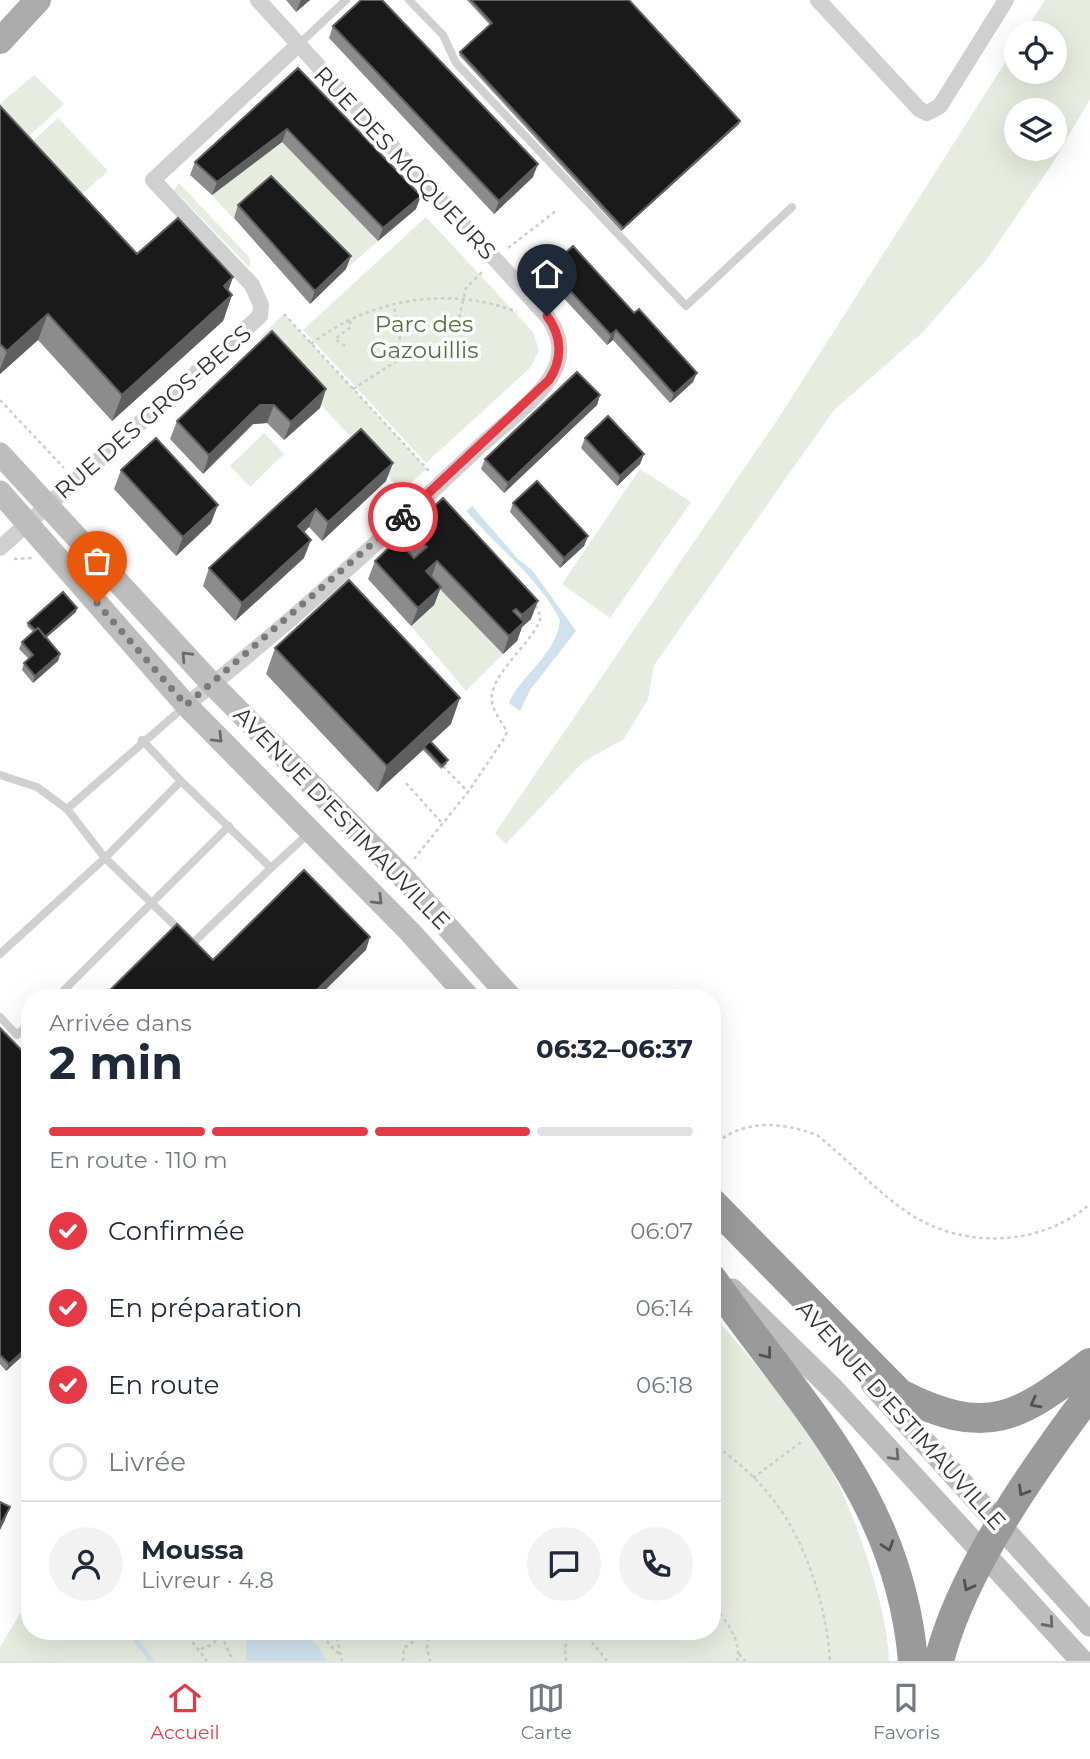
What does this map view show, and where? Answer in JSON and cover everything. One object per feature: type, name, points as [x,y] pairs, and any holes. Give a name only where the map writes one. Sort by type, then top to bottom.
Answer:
[{"type":"highway","points":[[721,1213],[900,1394],[936,1413],[974,1419],[1011,1416],[1045,1398],[1090,1363]]},
{"type":"highway","points":[[721,1291],[828,1434],[860,1486],[886,1537],[901,1592],[913,1661]]},
{"type":"highway","points":[[939,1661],[955,1611],[985,1553],[1054,1443],[1090,1394]]},
{"type":"main road","points":[[0,41],[38,0]]},
{"type":"main road","name":"AVENUE D'ESTIMAUVILLE","points":[[0,454],[212,684],[401,875],[503,989]]},
{"type":"main road","name":"AVENUE D'ESTIMAUVILLE","points":[[0,492],[186,705],[410,932],[461,989]]},
{"type":"main road","name":"AVENUE D'ESTIMAUVILLE","points":[[721,1214],[1090,1625]]},
{"type":"main road","name":"AVENUE D'ESTIMAUVILLE","points":[[721,1279],[833,1389],[1082,1661]]},
{"type":"street","name":"RUE DES MOQUEURS","points":[[186,705],[347,568],[544,385],[556,368],[559,355],[557,334],[547,316],[258,0]]},
{"type":"street","points":[[818,0],[919,109],[927,113],[940,106],[1006,0]]},
{"type":"street","name":"RUE DES GROS-BECS","points":[[0,548],[260,316],[260,299],[252,285],[153,180],[298,46]]},
{"type":"lane","points":[[298,46],[346,0]]},
{"type":"lane","points":[[409,0],[443,35],[456,63],[686,306],[792,207]]},
{"type":"lane","points":[[66,809],[142,740],[186,705]]},
{"type":"lane","points":[[142,740],[271,868]]},
{"type":"lane","points":[[0,775],[37,787],[66,809],[105,858],[151,906],[193,943],[310,831]]},
{"type":"lane","points":[[0,954],[105,858],[181,780]]},
{"type":"lane","points":[[65,989],[229,826]]},
{"type":"lane","points":[[0,1017],[17,1035],[21,1031]]},
{"type":"path","points":[[506,250],[557,210]]},
{"type":"path","points":[[456,331],[468,286],[489,265]]},
{"type":"path","points":[[311,344],[350,321],[394,305],[463,298],[517,312]]},
{"type":"path","points":[[353,389],[402,357],[394,305]]},
{"type":"path","points":[[284,314],[429,471]]},
{"type":"path","points":[[335,340],[351,327],[350,321]]},
{"type":"path","points":[[327,333],[345,346]]},
{"type":"path","points":[[0,400],[76,480]]},
{"type":"path","points":[[401,875],[468,792],[505,737],[507,732],[492,700],[494,686],[538,628],[541,617],[528,597]]},
{"type":"path","points":[[442,764],[468,792]]},
{"type":"path","points":[[406,783],[442,823]]},
{"type":"path","points":[[721,1139],[746,1127],[783,1124],[800,1129],[825,1142],[912,1216],[933,1226],[974,1238],[1006,1238],[1034,1233],[1070,1217],[1090,1204]]},
{"type":"path","points":[[721,1450],[746,1469],[777,1504],[799,1546],[820,1600],[830,1661]]},
{"type":"path","points":[[721,1616],[745,1661]]},
{"type":"path","points":[[192,1640],[207,1661]]},
{"type":"path","points":[[201,1649],[216,1640]]},
{"type":"path","points":[[224,1640],[233,1661]]},
{"type":"path","points":[[326,1640],[340,1655]]},
{"type":"path","points":[[337,1640],[342,1661]]},
{"type":"path","points":[[403,1661],[404,1648],[415,1640]]},
{"type":"path","points":[[427,1640],[430,1661]]},
{"type":"path","points":[[566,1661],[565,1647],[568,1640]]},
{"type":"path","points":[[590,1640],[607,1661]]},
{"type":"path","points":[[737,1661],[739,1654]]},
{"type":"green space","points":[[1045,0],[1090,0],[1090,99],[1067,139],[1067,98],[1004,98],[1004,161],[1054,161],[987,259],[923,332],[834,410],[654,665],[648,699],[624,739],[583,762],[506,844],[495,833],[778,419],[1004,64],[1004,84],[1067,84],[1067,21],[1032,21]]},
{"type":"green space","points":[[34,75],[64,104],[27,138],[0,110],[0,104]]},
{"type":"green space","points":[[58,118],[108,171],[81,195],[32,142]]},
{"type":"green space","points":[[282,142],[378,241],[346,269],[266,189],[233,218],[212,195]]},
{"type":"green space","points":[[179,183],[250,258],[250,268],[174,190]]},
{"type":"green space","name":"Parc des Gazouillis","points":[[426,217],[533,332],[539,350],[531,367],[426,463],[303,330]]},
{"type":"green space","points":[[284,314],[427,469],[401,491],[259,338]]},
{"type":"green space","points":[[264,433],[284,454],[250,487],[230,466]]},
{"type":"green space","points":[[640,469],[691,502],[610,618],[562,584]]},
{"type":"green space","points":[[431,579],[503,654],[466,691],[411,626],[434,605]]},
{"type":"green space","points":[[721,1324],[799,1419],[835,1477],[867,1556],[882,1613],[889,1661],[0,1661],[0,1647],[21,1612],[21,1640],[721,1640]]},
{"type":"water","points":[[472,506],[518,559],[532,570],[576,631],[530,690],[520,711],[509,703],[552,644],[560,620],[541,590],[466,511]]},
{"type":"water","points":[[247,1640],[311,1640],[319,1647],[326,1661],[246,1661]]},
{"type":"building","points":[[361,0],[382,0],[538,164],[499,201],[333,26]]},
{"type":"building","points":[[471,0],[629,0],[740,121],[623,228],[460,52],[492,23]]},
{"type":"building","points":[[298,68],[421,196],[383,228],[287,129],[217,182],[195,162]]},
{"type":"building","points":[[0,106],[137,254],[178,218],[233,277],[224,286],[232,295],[122,395],[48,314],[7,351],[0,344]]},
{"type":"building","points":[[271,176],[351,256],[315,291],[238,205]]},
{"type":"building","points":[[573,246],[634,313],[639,309],[697,373],[674,394],[616,330],[611,335],[549,268]]},
{"type":"building","points":[[272,331],[326,389],[291,422],[274,405],[260,405],[209,455],[177,421]]},
{"type":"building","points":[[577,372],[600,395],[508,483],[485,459]]},
{"type":"building","points":[[608,416],[644,454],[620,476],[585,438]]},
{"type":"building","points":[[361,429],[393,463],[328,522],[316,509],[298,526],[311,540],[242,603],[209,568]]},
{"type":"building","points":[[156,438],[218,505],[183,537],[121,470]]},
{"type":"building","points":[[537,481],[588,536],[564,558],[513,503]]},
{"type":"building","points":[[443,498],[538,601],[522,615],[516,609],[513,611],[524,622],[509,636],[437,561],[426,571],[441,587],[418,608],[375,561],[397,540],[414,558],[427,547],[410,529]]},
{"type":"building","points":[[349,580],[460,698],[387,766],[275,648]]},
{"type":"building","points":[[63,592],[77,608],[45,637],[38,628],[35,630],[28,623]]},
{"type":"building","points":[[38,628],[60,654],[35,676],[24,663],[33,655],[22,642]]},
{"type":"building","points":[[430,741],[448,760],[442,766],[424,747]]},
{"type":"building","points":[[304,870],[370,937],[318,989],[111,989],[177,924],[213,960]]},
{"type":"building","points":[[0,1028],[21,1050],[21,1353],[9,1364],[0,1355]]},
{"type":"building","points":[[0,1502],[10,1507],[0,1525]]},
{"type":"waterway","points":[[136,1640],[152,1661]]},
{"type":"way so far","points":[[97,603],[186,705],[403,517]]},
{"type":"route","points":[[403,517],[549,380],[556,368],[559,348],[557,334],[547,316]]}]
